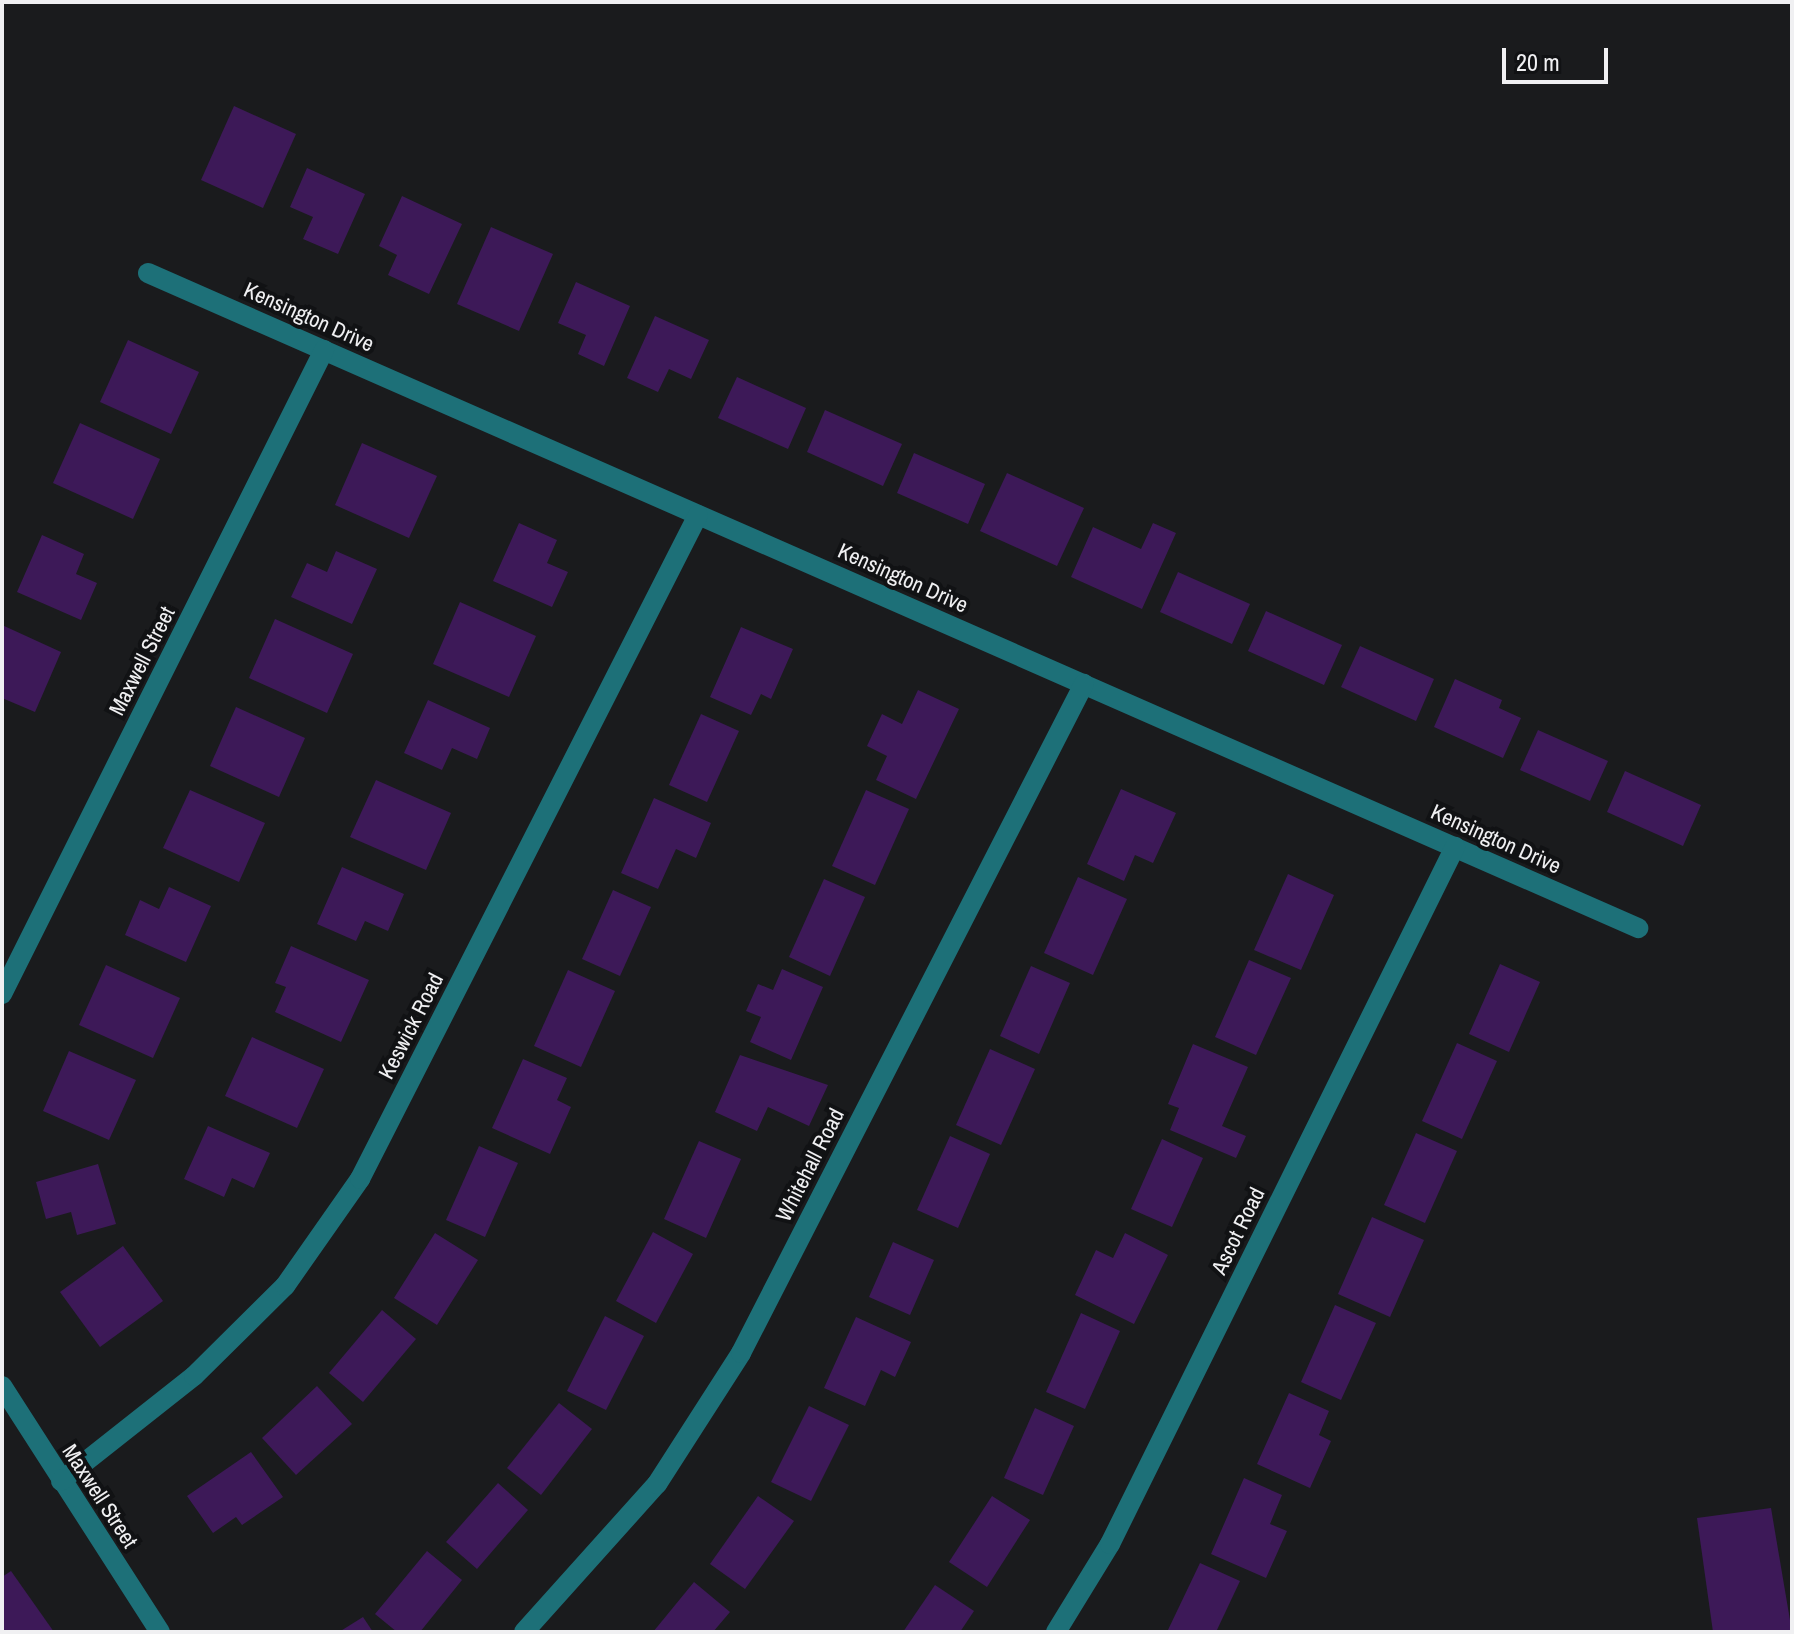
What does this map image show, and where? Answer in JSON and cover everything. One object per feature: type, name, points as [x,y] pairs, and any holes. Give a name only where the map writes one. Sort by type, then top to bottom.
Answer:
[{"type":"street","name":"Kensington Drive","points":[[148,273],[1638,928]]},
{"type":"street","name":"Maxwell Street","points":[[2,994],[324,350]]},
{"type":"street","name":"Keswick Road","points":[[61,1481],[194,1376],[285,1286],[360,1179],[698,515]]},
{"type":"street","name":"Whitehall Road","points":[[524,1632],[657,1484],[741,1353],[1084,684]]},
{"type":"street","name":"Ascot Road","points":[[1056,1632],[1110,1544],[1455,847]]},
{"type":"street","name":"Maxwell Street","points":[[2,1386],[160,1632]]},
{"type":"building","points":[[234,106],[296,134],[263,208],[201,180]]},
{"type":"building","points":[[307,168],[365,194],[338,254],[303,239],[313,217],[290,207]]},
{"type":"building","points":[[402,196],[462,224],[429,294],[388,275],[397,255],[379,246]]},
{"type":"building","points":[[491,227],[553,254],[519,331],[457,304]]},
{"type":"building","points":[[576,282],[630,306],[604,366],[578,354],[586,335],[558,323]]},
{"type":"building","points":[[655,316],[709,340],[691,379],[669,369],[658,392],[627,378]]},
{"type":"building","points":[[128,340],[199,372],[171,434],[100,402]]},
{"type":"building","points":[[737,377],[806,408],[788,449],[718,418]]},
{"type":"building","points":[[825,410],[902,444],[883,486],[807,452]]},
{"type":"building","points":[[80,423],[160,459],[133,519],[53,483]]},
{"type":"building","points":[[362,443],[437,476],[409,538],[335,505]]},
{"type":"building","points":[[914,453],[985,484],[968,524],[897,493]]},
{"type":"building","points":[[1007,473],[1084,508],[1057,566],[980,531]]},
{"type":"building","points":[[519,523],[557,540],[547,563],[568,572],[552,607],[493,581]]},
{"type":"building","points":[[1153,523],[1176,533],[1142,609],[1071,577],[1093,527],[1141,549]]},
{"type":"building","points":[[42,535],[84,554],[76,574],[97,583],[81,620],[17,592]]},
{"type":"building","points":[[336,551],[377,569],[352,624],[291,597],[307,563],[327,572]]},
{"type":"building","points":[[1178,572],[1250,604],[1232,644],[1160,612]]},
{"type":"building","points":[[460,602],[536,636],[509,697],[433,664]]},
{"type":"building","points":[[1266,611],[1342,645],[1324,685],[1248,651]]},
{"type":"building","points":[[275,619],[353,654],[327,713],[249,678]]},
{"type":"building","points":[[2,625],[61,652],[35,712],[2,698]]},
{"type":"building","points":[[741,627],[793,649],[771,699],[761,694],[751,715],[710,697]]},
{"type":"building","points":[[1360,646],[1434,679],[1416,721],[1341,687]]},
{"type":"building","points":[[1455,679],[1502,700],[1499,708],[1521,718],[1503,758],[1434,727]]},
{"type":"building","points":[[918,690],[959,709],[916,799],[876,780],[887,756],[867,746],[882,714],[902,724]]},
{"type":"building","points":[[428,700],[490,728],[477,759],[452,748],[442,770],[404,753]]},
{"type":"building","points":[[236,707],[305,738],[279,797],[210,766]]},
{"type":"building","points":[[701,714],[739,731],[707,802],[669,785]]},
{"type":"building","points":[[1538,730],[1608,761],[1590,801],[1520,770]]},
{"type":"building","points":[[1625,771],[1701,805],[1683,846],[1607,812]]},
{"type":"building","points":[[376,780],[451,813],[426,870],[350,837]]},
{"type":"building","points":[[1121,789],[1176,813],[1153,863],[1135,855],[1124,881],[1087,864]]},
{"type":"building","points":[[190,790],[265,823],[239,882],[163,848]]},
{"type":"building","points":[[866,790],[909,809],[875,885],[832,866]]},
{"type":"building","points":[[654,798],[711,823],[696,858],[676,849],[658,889],[621,873]]},
{"type":"building","points":[[342,867],[404,894],[388,931],[365,921],[356,941],[317,924]]},
{"type":"building","points":[[1288,874],[1334,895],[1301,970],[1254,950]]},
{"type":"building","points":[[1078,877],[1127,899],[1093,975],[1044,953]]},
{"type":"building","points":[[824,879],[865,897],[830,976],[789,957]]},
{"type":"building","points":[[169,887],[211,906],[186,962],[125,935],[140,900],[159,909]]},
{"type":"building","points":[[613,890],[651,907],[620,976],[582,959]]},
{"type":"building","points":[[291,946],[369,980],[341,1042],[275,1012],[286,987],[275,983]]},
{"type":"building","points":[[1249,960],[1291,978],[1256,1055],[1215,1037]]},
{"type":"building","points":[[1500,964],[1540,982],[1509,1052],[1469,1034]]},
{"type":"building","points":[[106,965],[180,998],[153,1058],[79,1025]]},
{"type":"building","points":[[1031,966],[1070,983],[1039,1054],[1000,1036]]},
{"type":"building","points":[[782,969],[823,987],[791,1060],[750,1042],[761,1017],[746,1011],[758,984],[773,990]]},
{"type":"building","points":[[568,970],[615,991],[581,1067],[534,1046]]},
{"type":"building","points":[[252,1037],[324,1069],[297,1128],[225,1096]]},
{"type":"building","points":[[1457,1043],[1497,1061],[1462,1139],[1422,1121]]},
{"type":"building","points":[[1193,1044],[1248,1067],[1222,1126],[1246,1136],[1236,1158],[1170,1130],[1179,1108],[1168,1104]]},
{"type":"building","points":[[990,1049],[1035,1069],[1001,1145],[956,1125]]},
{"type":"building","points":[[69,1051],[136,1080],[109,1140],[43,1111]]},
{"type":"building","points":[[740,1055],[828,1085],[809,1126],[768,1107],[757,1131],[715,1112]]},
{"type":"building","points":[[523,1059],[567,1078],[557,1100],[571,1107],[550,1154],[492,1128]]},
{"type":"building","points":[[208,1126],[270,1153],[254,1188],[232,1178],[224,1197],[184,1179]]},
{"type":"building","points":[[1416,1133],[1457,1151],[1425,1223],[1384,1205]]},
{"type":"building","points":[[950,1136],[990,1154],[958,1228],[917,1210]]},
{"type":"building","points":[[1162,1139],[1203,1158],[1172,1227],[1131,1209]]},
{"type":"building","points":[[699,1141],[741,1159],[706,1238],[664,1219]]},
{"type":"building","points":[[479,1146],[518,1163],[485,1237],[446,1220]]},
{"type":"building","points":[[98,1164],[116,1224],[77,1235],[71,1212],[46,1219],[36,1182]]},
{"type":"building","points":[[1372,1217],[1424,1240],[1390,1317],[1338,1294]]},
{"type":"building","points":[[653,1232],[693,1254],[656,1323],[616,1301]]},
{"type":"building","points":[[435,1233],[478,1260],[437,1325],[394,1298]]},
{"type":"building","points":[[1125,1233],[1168,1255],[1134,1324],[1075,1295],[1096,1250],[1113,1258]]},
{"type":"building","points":[[893,1242],[934,1260],[910,1315],[869,1297]]},
{"type":"building","points":[[123,1246],[163,1301],[100,1347],[60,1292]]},
{"type":"building","points":[[1335,1305],[1376,1323],[1341,1400],[1301,1382]]},
{"type":"building","points":[[382,1310],[416,1339],[363,1402],[329,1373]]},
{"type":"building","points":[[1081,1313],[1120,1331],[1085,1409],[1046,1392]]},
{"type":"building","points":[[605,1316],[644,1336],[606,1410],[567,1391]]},
{"type":"building","points":[[856,1317],[911,1342],[895,1377],[881,1370],[865,1406],[824,1388]]},
{"type":"building","points":[[317,1386],[352,1424],[296,1475],[262,1438]]},
{"type":"building","points":[[1289,1393],[1329,1411],[1319,1435],[1331,1441],[1310,1488],[1257,1464]]},
{"type":"building","points":[[559,1403],[592,1429],[541,1495],[507,1468]]},
{"type":"building","points":[[809,1406],[849,1425],[811,1501],[771,1482]]},
{"type":"building","points":[[1035,1408],[1074,1426],[1043,1495],[1004,1478]]},
{"type":"building","points":[[251,1452],[283,1497],[242,1525],[236,1517],[213,1533],[187,1496]]},
{"type":"building","points":[[1244,1478],[1282,1495],[1270,1524],[1287,1531],[1266,1578],[1211,1554]]},
{"type":"building","points":[[498,1483],[528,1510],[477,1569],[446,1542]]},
{"type":"building","points":[[758,1496],[794,1521],[745,1589],[710,1564]]},
{"type":"building","points":[[992,1496],[1030,1520],[987,1587],[949,1562]]},
{"type":"building","points":[[1771,1508],[1792,1632],[1713,1632],[1697,1518]]},
{"type":"building","points":[[427,1551],[462,1580],[420,1632],[397,1632],[375,1614]]},
{"type":"building","points":[[1200,1563],[1240,1581],[1216,1632],[1167,1632]]},
{"type":"building","points":[[11,1571],[54,1632],[2,1632],[2,1577]]},
{"type":"building","points":[[694,1582],[730,1612],[713,1632],[653,1632]]},
{"type":"building","points":[[935,1585],[974,1611],[960,1632],[903,1632]]},
{"type":"building","points":[[363,1617],[373,1632],[339,1632]]}]
